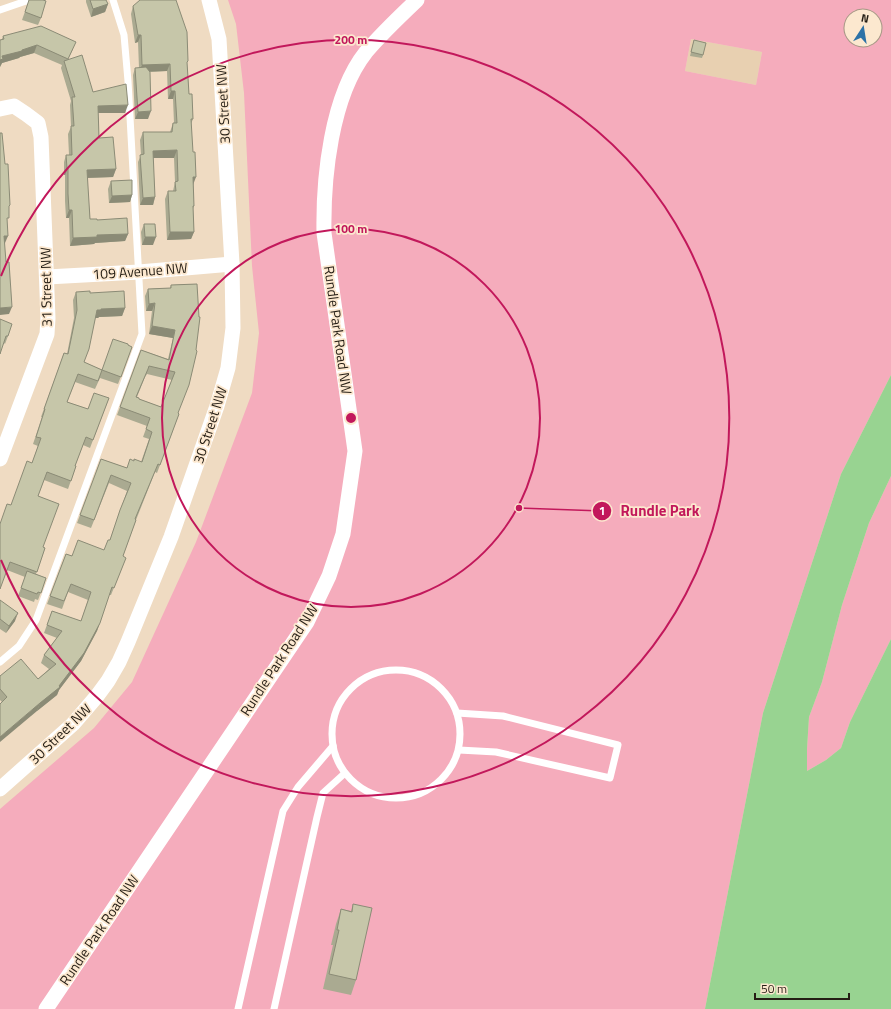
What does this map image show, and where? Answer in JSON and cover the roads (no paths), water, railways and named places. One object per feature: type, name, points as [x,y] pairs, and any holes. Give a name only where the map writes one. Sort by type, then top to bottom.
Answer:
[{"type":"street","name":"30 Street NW","points":[[0,789],[60,737],[86,711],[108,681],[119,662],[171,537],[217,406],[228,368],[233,328],[232,264],[219,39],[209,0]]},
{"type":"street","name":"Rundle Park Road NW","points":[[46,1009],[307,622],[329,576],[343,534],[355,451],[324,233],[328,154],[340,103],[352,74],[366,53],[396,20],[417,0]]},
{"type":"street","name":"31 Street NW","points":[[0,109],[14,106],[38,123],[41,137],[48,318],[46,334],[0,458]]},
{"type":"street","name":"109 Avenue NW","points":[[47,277],[139,272],[232,264]]},
{"type":"lane","points":[[0,10],[28,0]]},
{"type":"lane","points":[[0,662],[19,646],[36,620],[142,334],[128,81],[124,35],[113,0]]},
{"type":"lane","points":[[381,671],[411,671],[422,675],[434,682],[444,691],[451,700],[457,713],[461,737],[459,750],[447,774],[431,789],[419,795],[398,799],[385,798],[366,791],[356,785],[345,773],[339,765],[332,746],[332,723],[337,706],[346,693],[359,681],[381,671]]},
{"type":"lane","points":[[457,713],[504,716],[618,745],[610,778],[496,752],[459,750]]},
{"type":"lane","points":[[238,1009],[282,811],[298,788],[332,746]]},
{"type":"lane","points":[[274,1009],[323,793],[345,773]]},
{"type":"place","name":"Rundle Park","points":[[519,508]]}]
